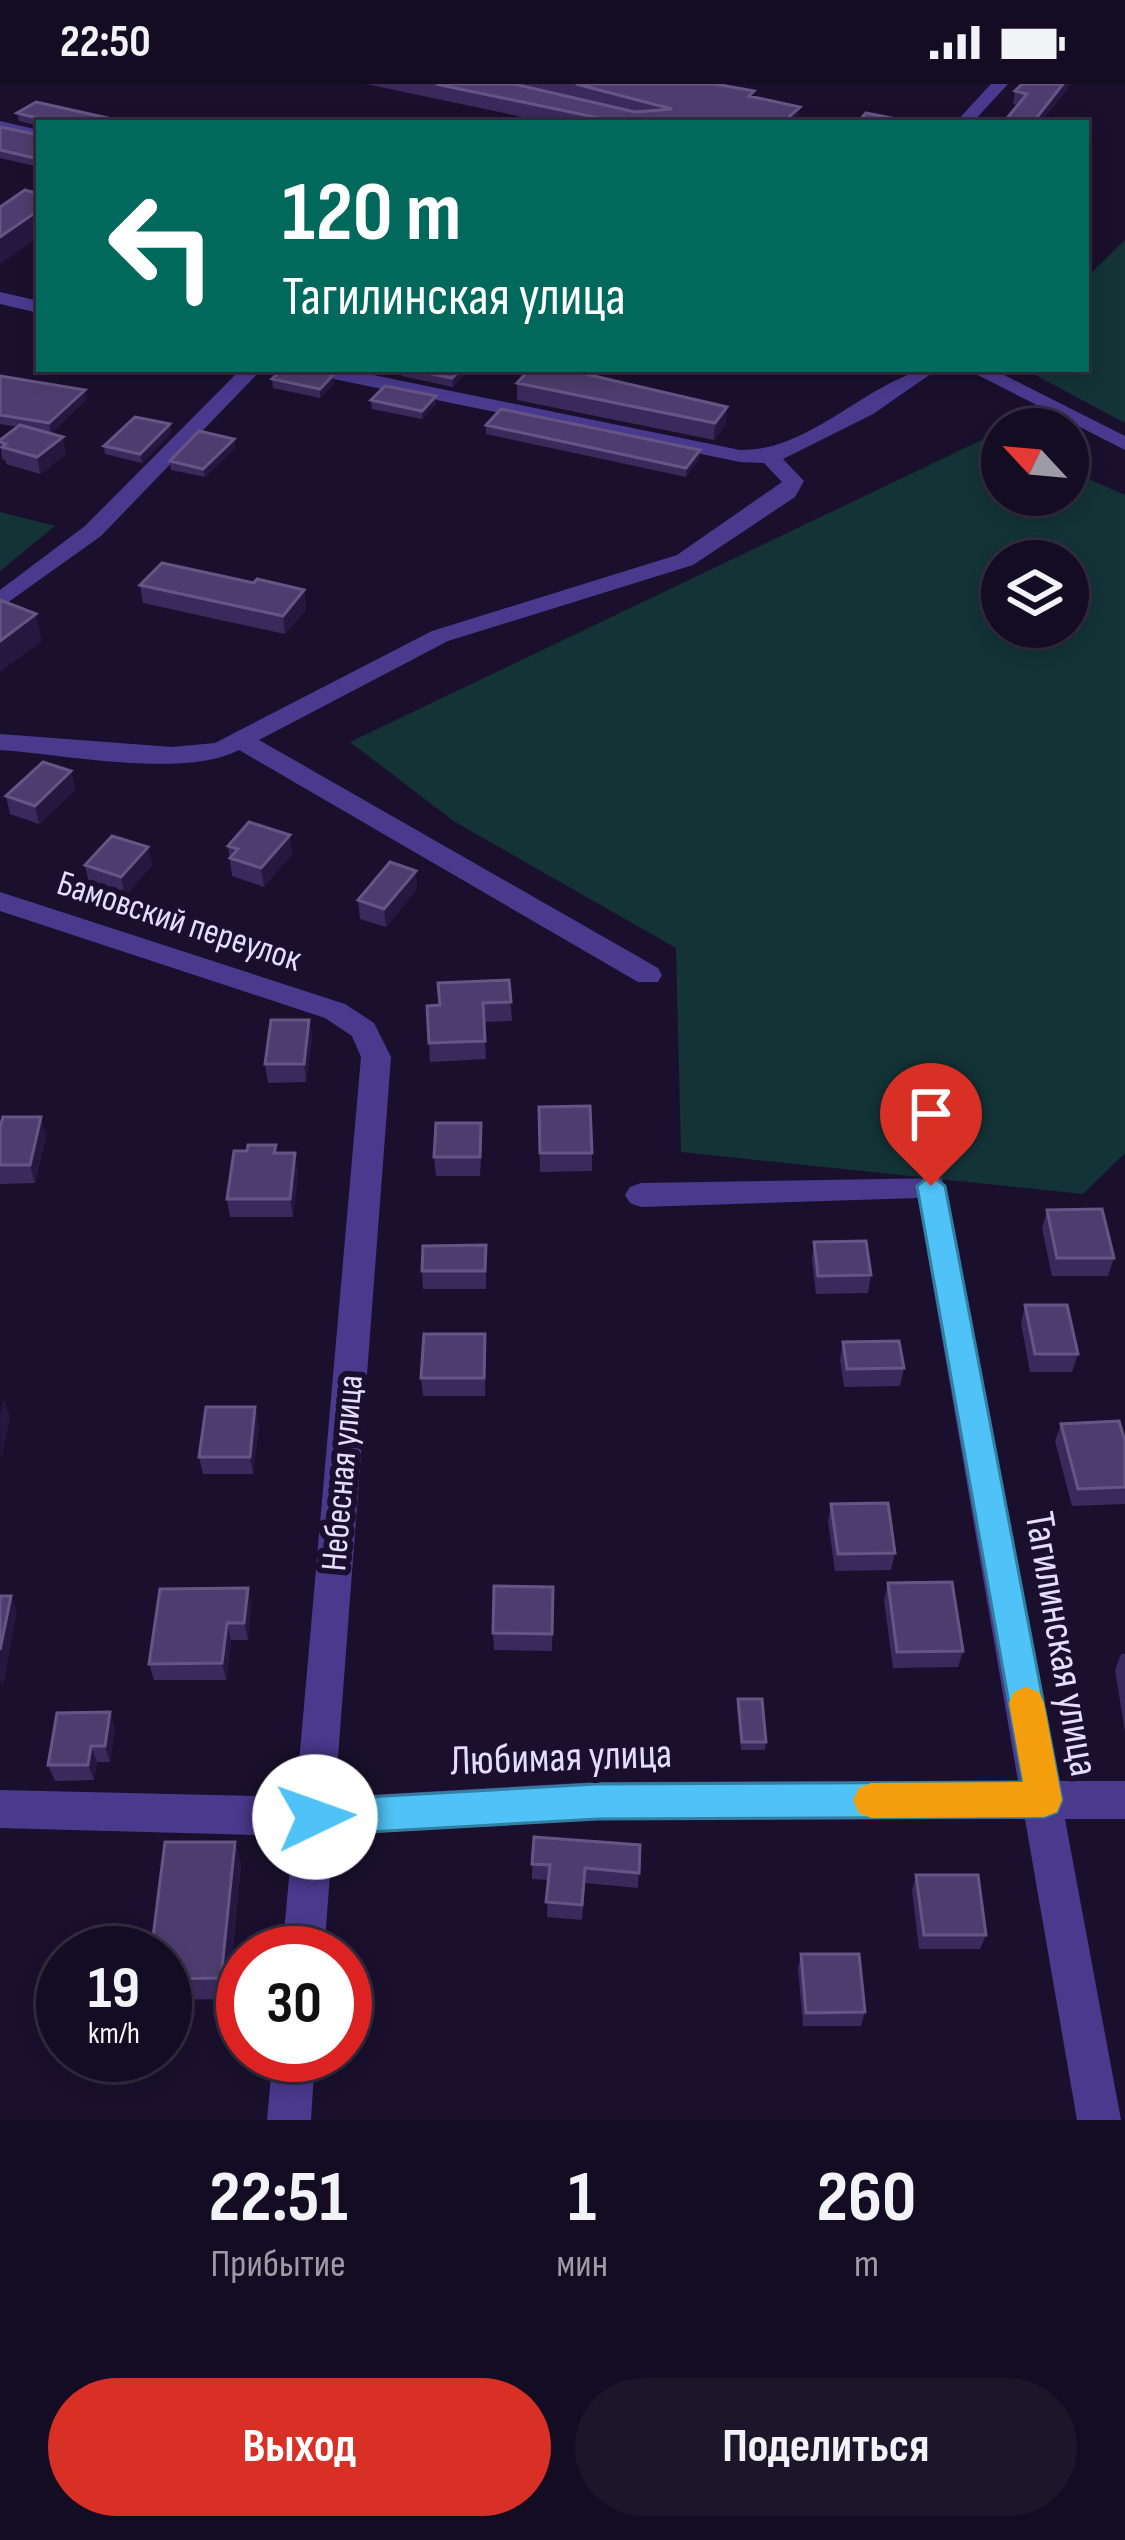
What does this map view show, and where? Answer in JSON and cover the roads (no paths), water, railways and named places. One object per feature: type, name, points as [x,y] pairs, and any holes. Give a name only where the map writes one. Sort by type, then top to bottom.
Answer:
[{"type":"street","points":[[966,120],[1000,84]]},
{"type":"street","points":[[0,126],[36,134]]},
{"type":"street","points":[[0,298],[36,306]]},
{"type":"street","points":[[0,601],[78,545],[249,372]]},
{"type":"street","points":[[329,372],[740,456],[770,457],[866,410],[923,372]]},
{"type":"street","points":[[982,372],[1125,444]]},
{"type":"street","points":[[0,742],[172,755],[221,750],[243,742],[440,637],[700,552],[787,491],[793,481],[770,457]]},
{"type":"street","points":[[243,742],[648,975]]},
{"type":"street","name":"Бамовский переулок","points":[[0,901],[335,1011]]},
{"type":"street","name":"Небесная улица","points":[[305,1926],[376,1057],[364,1030],[335,1011]]},
{"type":"street","name":"Тагилинская улица","points":[[641,1195],[931,1186],[1099,2120]]},
{"type":"street","name":"Любимая улица","points":[[0,1809],[315,1817],[597,1802],[1125,1800]]},
{"type":"street","points":[[289,2120],[292,2082]]}]
